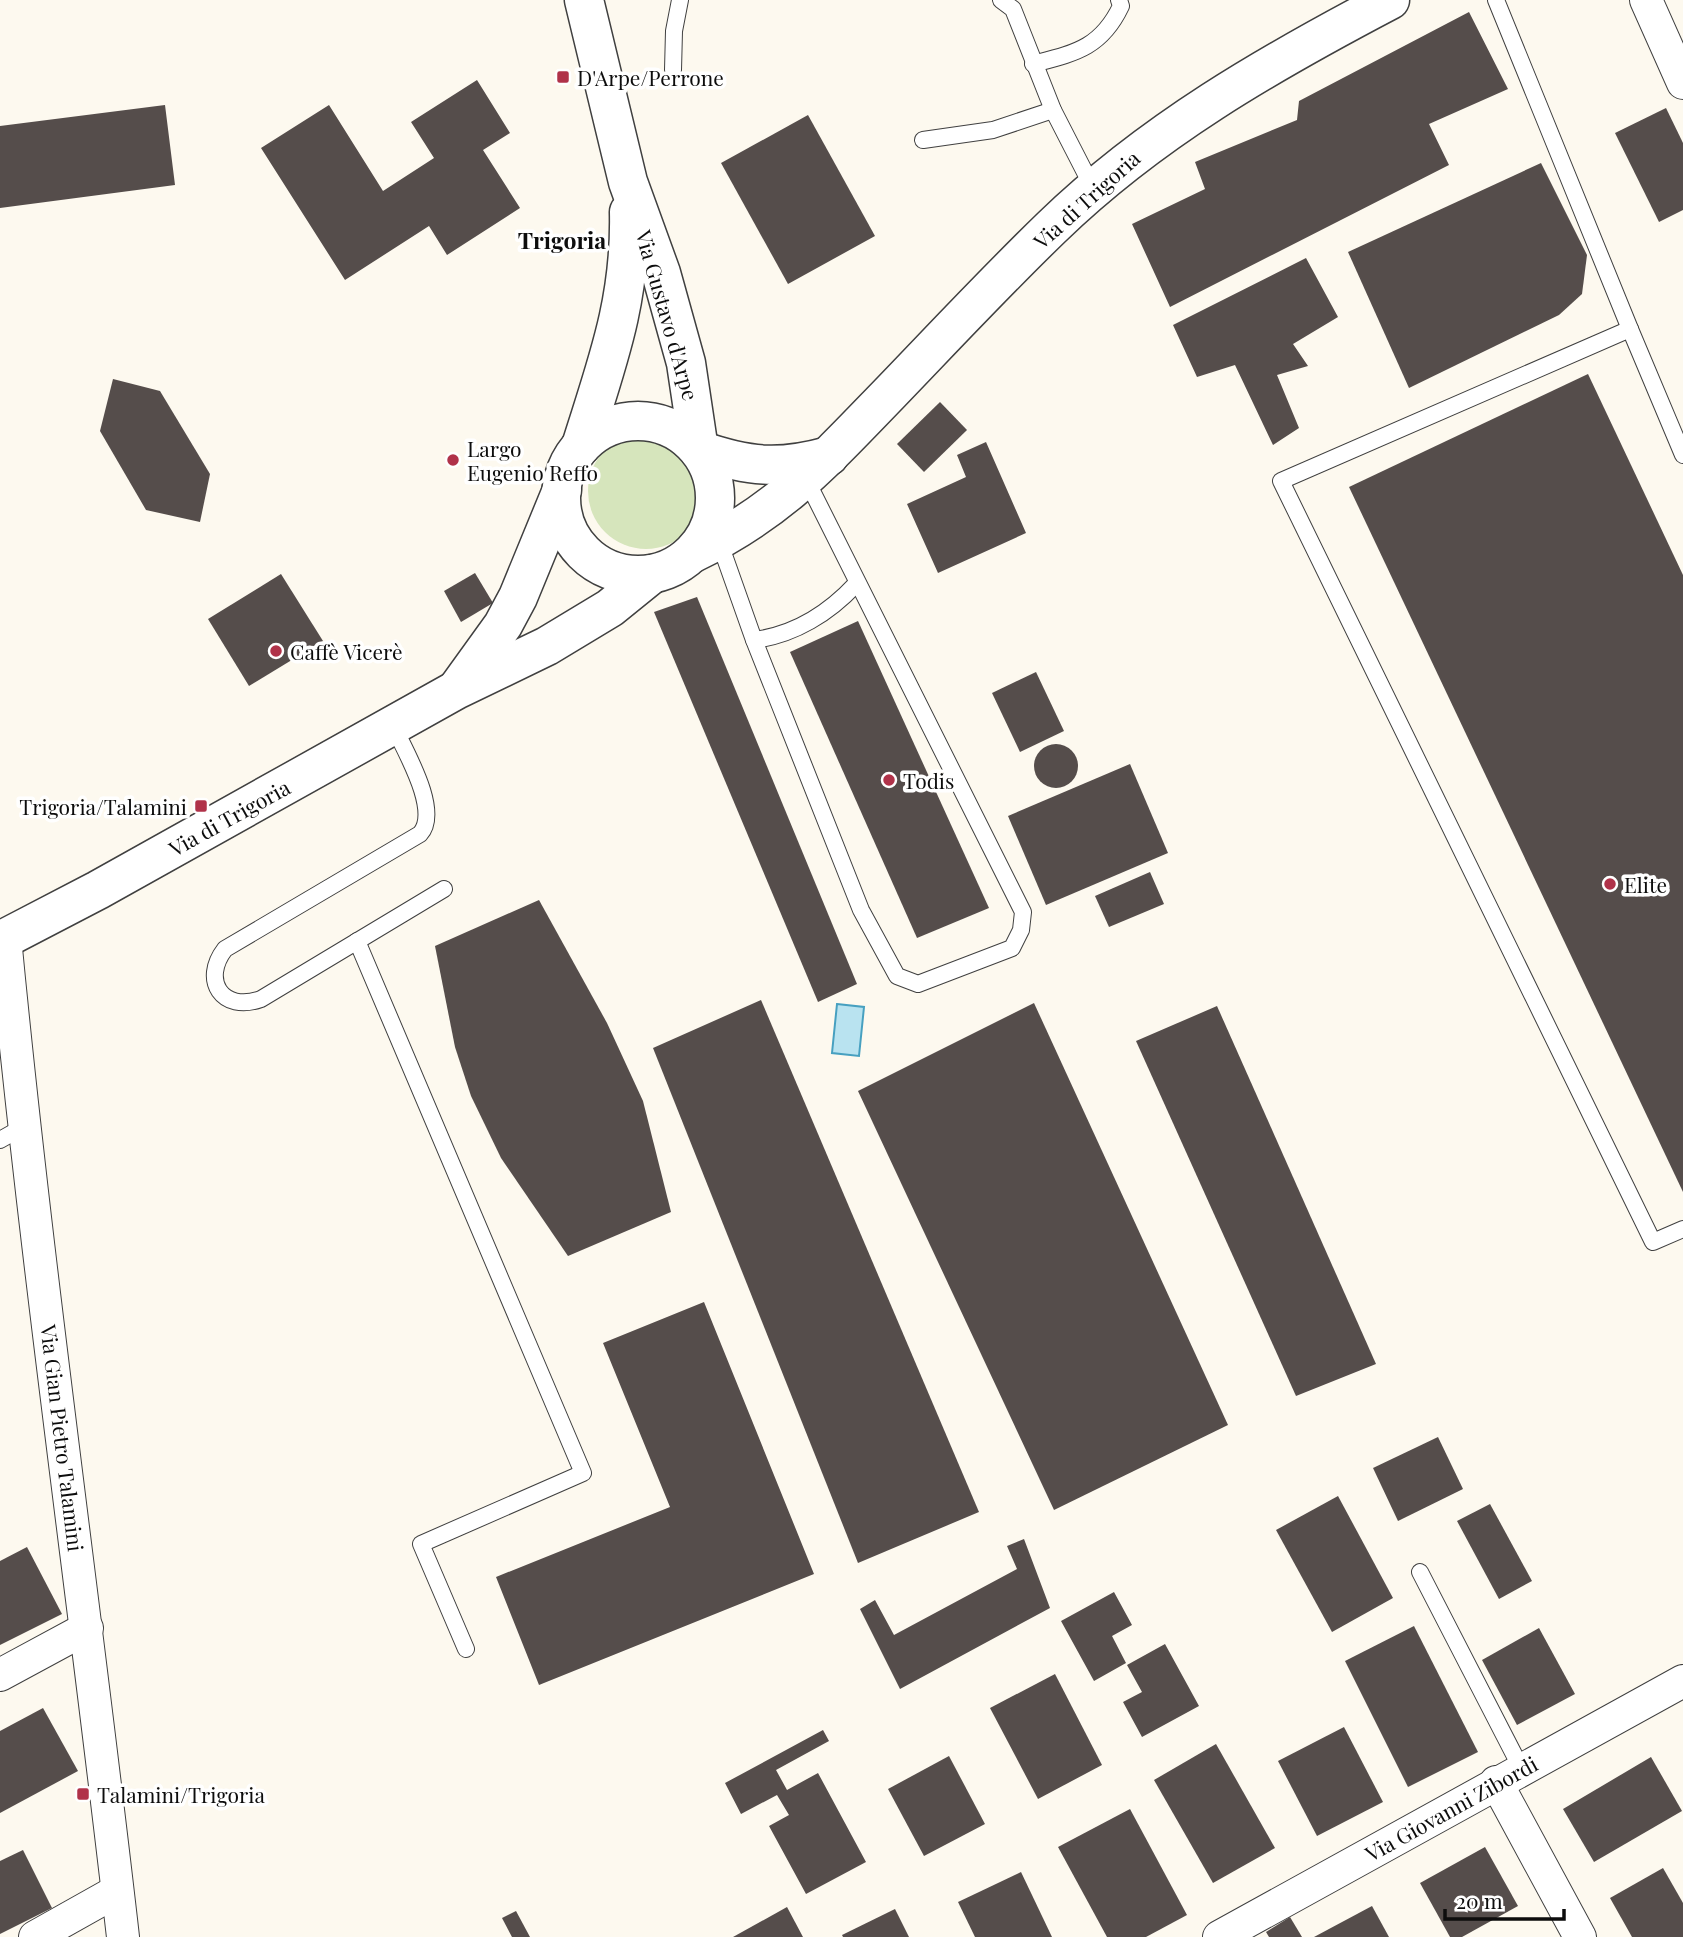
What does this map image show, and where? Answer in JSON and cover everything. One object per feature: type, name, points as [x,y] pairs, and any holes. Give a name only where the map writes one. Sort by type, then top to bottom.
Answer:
[{"type":"street","name":"Via Gustavo d'Arpe","points":[[584,0],[628,182],[660,273],[686,363],[699,450]]},
{"type":"street","name":"Via di Trigoria","points":[[706,547],[787,497],[1014,264],[1093,188],[1147,144],[1303,45],[1390,0]]},
{"type":"street","points":[[1646,0],[1683,83]]},
{"type":"street","name":"Via Gustavo d'Arpe","points":[[581,446],[619,322],[628,279],[628,182]]},
{"type":"street","points":[[627,422],[654,422],[679,432],[699,450],[710,470],[715,503],[706,535],[706,547],[674,567],[652,574],[628,575],[606,568],[586,555],[571,536],[563,514],[562,490],[568,467],[581,446],[602,430],[627,422]]},
{"type":"street","points":[[699,450],[753,466],[818,468]]},
{"type":"street","name":"Via di Trigoria","points":[[456,690],[491,643],[518,597],[562,490]]},
{"type":"street","name":"Via di Trigoria","points":[[2,939],[98,890],[456,690],[547,646],[586,623],[652,574]]},
{"type":"street","name":"Via Gian Pietro Talamini","points":[[2,939],[12,1133],[87,1628],[122,1937]]},
{"type":"street","points":[[0,1675],[87,1628]]},
{"type":"street","name":"Via Giovanni Zibordi","points":[[1219,1937],[1683,1681]]},
{"type":"street","points":[[1509,1775],[1580,1937]]},
{"type":"street","points":[[35,1937],[117,1891]]},
{"type":"lane","points":[[673,71],[674,31],[680,0]]},
{"type":"lane","points":[[1033,64],[1080,52],[1111,27],[1121,6],[1119,0]]},
{"type":"lane","points":[[1496,0],[1683,455]]},
{"type":"lane","points":[[1012,3],[1033,64],[1053,110],[1093,188]]},
{"type":"lane","points":[[923,140],[993,130],[1053,110]]},
{"type":"lane","points":[[1630,328],[1281,481],[1653,1242],[1683,1229]]},
{"type":"lane","points":[[706,547],[754,640],[860,910],[897,976],[918,984],[1012,948],[1021,930],[1023,912],[856,584],[818,468]]},
{"type":"lane","points":[[754,640],[780,637],[837,605],[856,584]]},
{"type":"lane","points":[[393,725],[427,804],[426,828],[225,948],[214,971],[217,987],[225,998],[247,1004],[261,999],[444,889]]},
{"type":"lane","points":[[357,942],[583,1473],[421,1544],[466,1649]]},
{"type":"lane","points":[[1420,1572],[1509,1775]]},
{"type":"green space","name":"Largo Eugenio Reffo","points":[[646,433],[668,438],[687,450],[699,469],[704,491],[699,513],[687,532],[668,544],[646,549],[624,544],[605,532],[593,513],[588,491],[593,469],[605,450],[624,438]]},
{"type":"water","points":[[837,1004],[864,1007],[859,1056],[832,1053]]},
{"type":"building","points":[[1469,12],[1508,89],[1429,124],[1449,165],[1170,307],[1132,224],[1205,189],[1195,162],[1297,120],[1299,101]]},
{"type":"building","points":[[477,80],[510,133],[483,150],[520,208],[447,255],[429,226],[345,280],[261,148],[329,105],[383,191],[434,158],[411,122]]},
{"type":"building","points":[[165,105],[175,185],[0,208],[0,126]]},
{"type":"building","points":[[1666,108],[1683,143],[1683,210],[1659,222],[1615,133]]},
{"type":"building","points":[[808,115],[875,236],[788,284],[721,163]]},
{"type":"building","points":[[1541,163],[1587,255],[1582,294],[1559,315],[1409,388],[1348,252]]},
{"type":"building","points":[[1306,258],[1338,317],[1293,344],[1308,366],[1277,375],[1299,428],[1273,445],[1235,365],[1197,377],[1173,325]]},
{"type":"building","name":"Elite","points":[[1588,374],[1683,575],[1683,1192],[1349,487]]},
{"type":"building","points":[[113,379],[160,391],[210,474],[200,522],[146,510],[100,431]]},
{"type":"building","points":[[940,402],[967,430],[924,472],[897,444]]},
{"type":"building","points":[[986,442],[1026,533],[938,573],[907,504],[966,477],[957,455]]},
{"type":"building","points":[[475,573],[493,603],[461,622],[444,591]]},
{"type":"building","points":[[281,574],[323,641],[249,686],[208,619]]},
{"type":"building","points":[[697,597],[857,984],[818,1002],[654,612]]},
{"type":"building","name":"Todis","points":[[858,621],[989,908],[917,938],[790,652]]},
{"type":"building","points":[[1036,672],[1064,731],[1020,752],[992,693]]},
{"type":"building","points":[[1056,744],[1071,751],[1078,766],[1071,781],[1056,788],[1041,781],[1034,766],[1041,751]]},
{"type":"building","points":[[1130,764],[1168,853],[1046,905],[1008,816]]},
{"type":"building","points":[[1150,872],[1164,904],[1109,927],[1095,896]]},
{"type":"building","points":[[539,900],[607,1023],[643,1101],[671,1212],[568,1256],[501,1158],[471,1096],[455,1047],[435,946]]},
{"type":"building","points":[[761,1000],[979,1512],[858,1563],[653,1048]]},
{"type":"building","points":[[1034,1003],[1228,1425],[1054,1510],[858,1091]]},
{"type":"building","points":[[1217,1006],[1376,1364],[1296,1396],[1136,1041]]},
{"type":"building","points":[[704,1302],[814,1574],[539,1685],[496,1577],[670,1507],[603,1343]]},
{"type":"building","points":[[1438,1437],[1463,1489],[1398,1521],[1373,1468]]},
{"type":"building","points":[[1338,1496],[1393,1598],[1332,1632],[1276,1530]]},
{"type":"building","points":[[1490,1504],[1532,1581],[1499,1599],[1457,1521]]},
{"type":"building","points":[[1024,1539],[1050,1608],[900,1689],[860,1609],[875,1600],[894,1635],[1017,1569],[1007,1546]]},
{"type":"building","points":[[27,1547],[62,1614],[0,1645],[0,1561]]},
{"type":"building","points":[[1114,1592],[1132,1625],[1112,1636],[1126,1663],[1094,1681],[1061,1621]]},
{"type":"building","points":[[1414,1626],[1478,1752],[1408,1787],[1345,1661]]},
{"type":"building","points":[[1539,1628],[1575,1694],[1517,1725],[1482,1660]]},
{"type":"building","points":[[1165,1644],[1199,1706],[1142,1737],[1123,1702],[1142,1692],[1127,1665]]},
{"type":"building","points":[[1055,1674],[1102,1765],[1038,1799],[990,1708]]},
{"type":"building","points":[[43,1708],[78,1771],[0,1813],[0,1731]]},
{"type":"building","points":[[1344,1727],[1383,1802],[1317,1836],[1278,1761]]},
{"type":"building","points":[[823,1730],[829,1741],[776,1770],[787,1790],[818,1773],[866,1862],[806,1894],[769,1826],[789,1815],[777,1795],[741,1814],[725,1783]]},
{"type":"building","points":[[1216,1744],[1275,1848],[1213,1883],[1154,1780]]},
{"type":"building","points":[[949,1756],[985,1824],[924,1856],[888,1789]]},
{"type":"building","points":[[1651,1757],[1682,1811],[1594,1862],[1563,1809]]},
{"type":"building","points":[[1130,1809],[1187,1915],[1146,1937],[1107,1937],[1058,1847]]},
{"type":"building","points":[[1485,1847],[1518,1906],[1462,1937],[1450,1937],[1420,1883]]},
{"type":"building","points":[[23,1850],[52,1908],[0,1934],[0,1861]]},
{"type":"building","points":[[1663,1868],[1683,1903],[1683,1937],[1632,1937],[1610,1898]]},
{"type":"building","points":[[1021,1872],[1052,1937],[975,1937],[958,1902]]},
{"type":"building","points":[[1372,1906],[1389,1937],[1314,1937]]},
{"type":"building","points":[[787,1907],[803,1937],[733,1937]]},
{"type":"building","points":[[895,1909],[909,1937],[843,1937],[842,1935]]},
{"type":"building","points":[[516,1911],[530,1937],[512,1937],[502,1918]]},
{"type":"building","points":[[1290,1917],[1302,1937],[1269,1937],[1266,1932]]},
{"type":"place","name":"D'Arpe/Perrone","points":[[563,77]]},
{"type":"place","name":"Largo Eugenio Reffo","points":[[453,460]]},
{"type":"place","name":"Caffè Vicerè","points":[[276,651]]},
{"type":"place","name":"Todis","points":[[889,780]]},
{"type":"place","name":"Trigoria/Talamini","points":[[201,806]]},
{"type":"place","name":"Elite","points":[[1610,884]]},
{"type":"place","name":"Talamini/Trigoria","points":[[83,1794]]},
{"type":"district","name":"Trigoria","points":[[562,239]]}]
